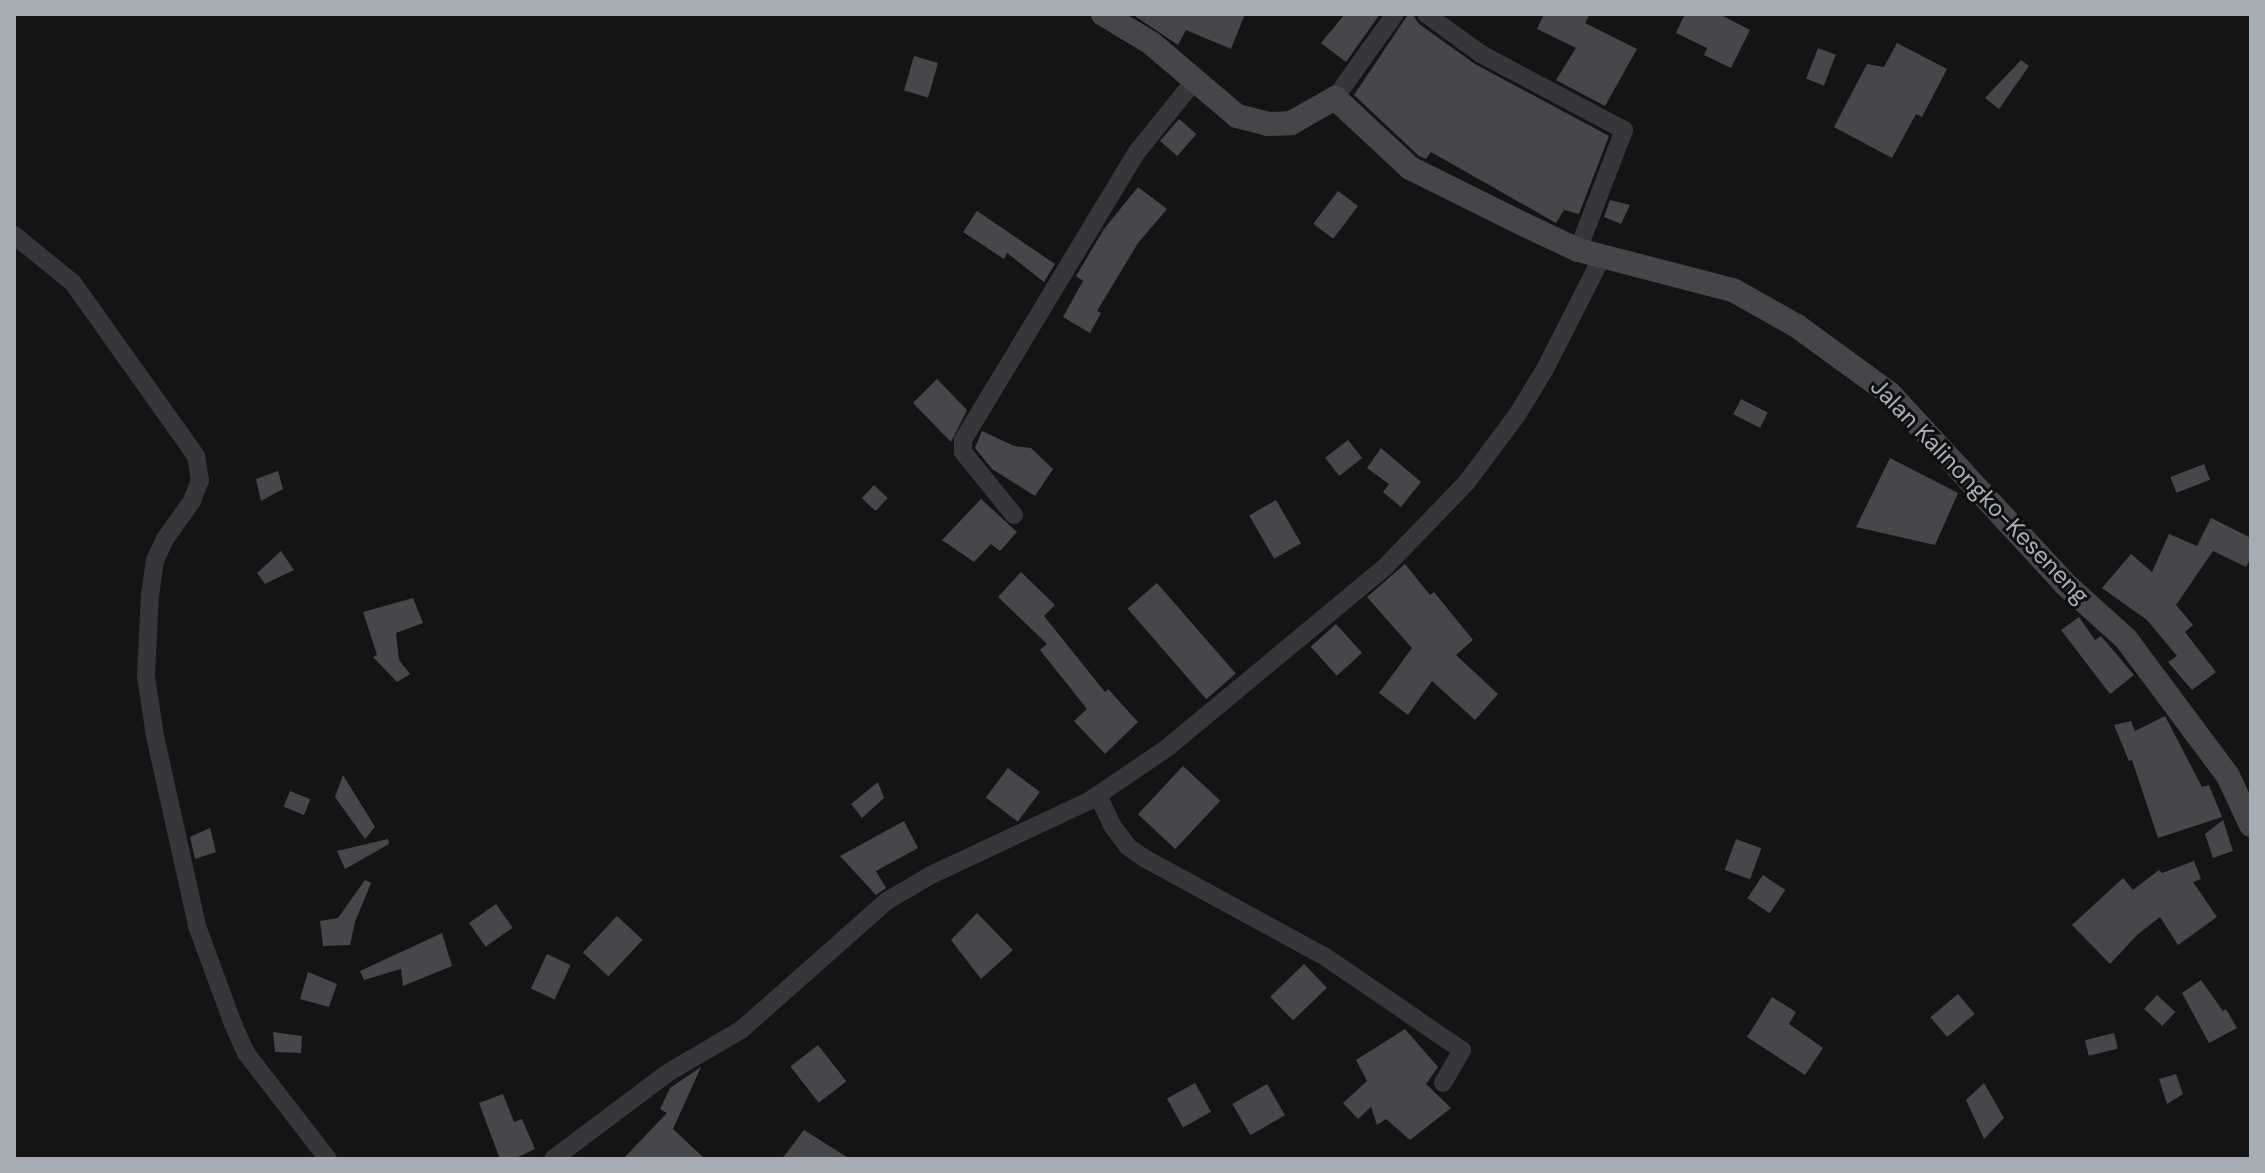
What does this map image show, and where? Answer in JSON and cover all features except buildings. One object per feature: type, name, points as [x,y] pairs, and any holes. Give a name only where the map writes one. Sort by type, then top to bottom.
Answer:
[{"type":"street","points":[[1103,14],[1151,43],[1237,116],[1268,124],[1300,120],[1335,98],[1395,14]]},
{"type":"street","points":[[1426,14],[1481,54],[1624,130],[1578,250]]},
{"type":"street","points":[[1014,515],[963,452],[963,440],[1137,152],[1194,81]]},
{"type":"street","name":"Jalan Kalinongko-Keseneng","points":[[1335,98],[1410,168],[1578,250],[1722,286],[1749,297],[1797,326],[1889,393],[2065,584],[2108,619],[2142,658],[2228,776],[2251,825]]},
{"type":"street","points":[[14,235],[73,283],[196,456],[200,480],[192,501],[165,539],[155,560],[150,594],[146,676],[155,736],[197,926],[233,1024],[246,1053],[328,1159]]},
{"type":"street","points":[[553,1159],[669,1072],[741,1030],[887,901],[931,875],[1046,823],[1098,795],[1167,748],[1386,566],[1467,482],[1517,415],[1544,371],[1603,255]]},
{"type":"street","points":[[1098,795],[1127,846],[1144,858],[1324,956],[1462,1050],[1443,1083]]}]
